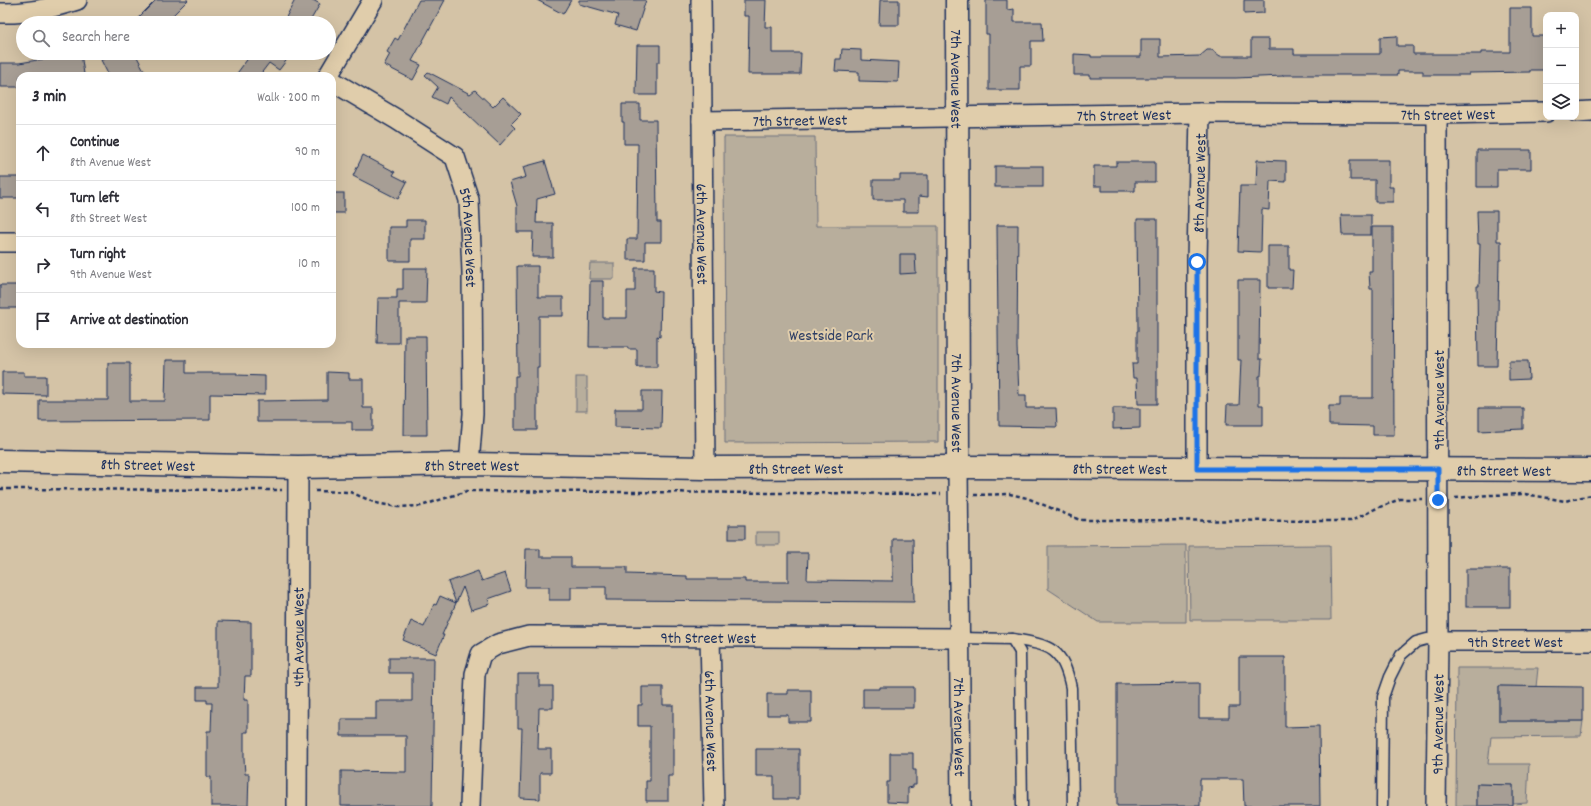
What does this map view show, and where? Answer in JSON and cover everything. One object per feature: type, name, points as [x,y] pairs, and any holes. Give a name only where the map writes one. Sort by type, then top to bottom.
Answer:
[{"type":"street","points":[[0,13],[12,14],[56,7],[78,0]]},
{"type":"street","points":[[330,72],[373,0]]},
{"type":"street","name":"6th Avenue West","points":[[701,0],[705,468]]},
{"type":"street","name":"7th Avenue West","points":[[957,0],[958,495],[961,806]]},
{"type":"street","name":"5th Avenue West","points":[[336,83],[396,118],[455,156],[469,200],[472,272],[473,414],[469,464]]},
{"type":"street","points":[[1579,112],[1591,111]]},
{"type":"street","name":"7th Street West","points":[[702,121],[1200,113],[1437,114],[1543,112]]},
{"type":"street","name":"8th Avenue West","points":[[1197,469],[1197,262],[1200,113]]},
{"type":"street","name":"9th Avenue West","points":[[1436,806],[1438,641],[1437,114]]},
{"type":"street","points":[[0,242],[16,242]]},
{"type":"street","name":"8th Street West","points":[[0,461],[298,467],[469,464],[705,468],[958,467],[1591,470]]},
{"type":"street","name":"4th Avenue West","points":[[297,806],[298,467]]},
{"type":"street","name":"9th Street West","points":[[470,806],[475,674],[481,654],[498,644],[529,636],[959,638]]},
{"type":"street","name":"6th Avenue West","points":[[710,637],[714,806]]},
{"type":"street","name":"9th Street West","points":[[1438,641],[1591,641]]},
{"type":"lane","points":[[959,638],[1012,639],[1035,642],[1060,656],[1067,670],[1071,688],[1073,806]]},
{"type":"lane","points":[[1012,639],[1020,652],[1022,806]]},
{"type":"lane","points":[[1382,806],[1383,697],[1390,677],[1401,655],[1416,642],[1427,639],[1438,641]]},
{"type":"path","points":[[0,489],[297,490],[350,492],[376,503],[398,507],[421,506],[467,491],[958,495],[1010,494],[1027,498],[1080,520],[1351,521],[1400,499],[1438,500],[1490,495],[1525,494],[1565,501],[1591,495]]},
{"type":"green space","name":"Westside Park","points":[[724,137],[815,137],[816,226],[938,226],[938,442],[725,443]]},
{"type":"green space","points":[[590,263],[614,263],[614,279],[589,279]]},
{"type":"green space","points":[[576,377],[587,377],[587,411],[576,411]]},
{"type":"green space","points":[[756,532],[779,532],[779,545],[756,545]]},
{"type":"green space","points":[[1186,545],[1186,622],[1098,622],[1048,589],[1048,546]]},
{"type":"green space","points":[[1330,545],[1331,620],[1190,620],[1189,546]]},
{"type":"green space","points":[[1457,668],[1538,668],[1536,687],[1499,686],[1499,721],[1583,721],[1581,736],[1491,737],[1488,764],[1529,764],[1527,803],[1513,804],[1513,785],[1477,784],[1477,806],[1456,806]]},
{"type":"building","points":[[156,0],[188,0],[172,16],[140,16]]},
{"type":"building","points":[[295,0],[313,0],[320,4],[313,16],[287,16]]},
{"type":"building","points":[[419,0],[445,0],[412,61],[421,65],[413,80],[384,65],[390,54],[387,52],[395,38],[398,40]]},
{"type":"building","points":[[537,0],[571,0],[563,14]]},
{"type":"building","points":[[579,0],[646,0],[636,31],[615,25],[618,15],[579,4]]},
{"type":"building","points":[[744,0],[766,0],[765,27],[772,27],[772,53],[801,53],[800,74],[748,74],[749,16],[744,16]]},
{"type":"building","points":[[880,0],[899,0],[899,25],[879,25]]},
{"type":"building","points":[[986,0],[1007,0],[1007,10],[1014,9],[1014,22],[1042,22],[1043,41],[1031,41],[1031,66],[1020,66],[1020,90],[989,90],[989,34],[986,34]]},
{"type":"building","points":[[1244,0],[1264,0],[1264,13],[1244,14]]},
{"type":"building","points":[[1510,8],[1532,8],[1532,36],[1543,36],[1543,70],[1530,70],[1530,72],[1469,73],[1469,75],[1423,75],[1423,71],[1398,71],[1398,75],[1283,75],[1236,78],[1090,78],[1090,75],[1074,75],[1074,54],[1091,55],[1091,57],[1141,57],[1141,39],[1160,39],[1160,57],[1200,56],[1207,50],[1212,50],[1220,56],[1251,56],[1251,39],[1269,39],[1269,49],[1294,49],[1294,54],[1380,54],[1380,37],[1397,36],[1397,46],[1413,46],[1413,54],[1481,54],[1481,52],[1510,52]]},
{"type":"building","points":[[637,45],[660,45],[660,62],[657,62],[657,95],[636,95]]},
{"type":"building","points":[[842,49],[861,50],[861,60],[899,62],[898,82],[859,81],[859,72],[835,71],[836,59],[841,59]]},
{"type":"building","points":[[38,60],[82,60],[84,72],[16,72],[16,87],[0,87],[0,63],[19,63]]},
{"type":"building","points":[[101,60],[139,60],[145,72],[107,72]]},
{"type":"building","points":[[247,60],[287,60],[279,70],[269,63],[262,72],[238,72]]},
{"type":"building","points":[[428,72],[470,94],[475,90],[493,107],[503,97],[521,114],[511,124],[515,128],[500,145],[449,97],[446,104],[432,97],[438,87],[425,75]]},
{"type":"building","points":[[622,104],[640,104],[640,120],[656,120],[657,222],[661,222],[661,242],[645,242],[645,260],[627,260],[627,239],[637,239],[638,144],[624,144]]},
{"type":"building","points":[[1477,150],[1531,150],[1531,169],[1497,169],[1497,187],[1477,187]]},
{"type":"building","points":[[363,155],[395,172],[393,175],[407,182],[398,199],[353,176]]},
{"type":"building","points":[[1257,160],[1286,161],[1286,182],[1270,181],[1269,210],[1262,209],[1261,252],[1238,251],[1240,186],[1256,186]]},
{"type":"building","points":[[1350,160],[1389,160],[1389,187],[1393,187],[1393,202],[1375,202],[1375,180],[1350,180]]},
{"type":"building","points":[[545,161],[555,194],[537,199],[536,223],[553,223],[553,257],[532,257],[533,232],[517,232],[517,206],[510,182],[526,177],[523,167]]},
{"type":"building","points":[[1116,162],[1155,162],[1155,182],[1135,182],[1135,191],[1102,191],[1102,186],[1094,186],[1094,166],[1116,166]]},
{"type":"building","points":[[995,166],[1043,166],[1043,187],[995,187]]},
{"type":"building","points":[[900,175],[928,175],[928,197],[919,196],[919,212],[903,212],[903,200],[873,200],[873,180],[900,180]]},
{"type":"building","points":[[0,177],[16,177],[16,198],[0,198]]},
{"type":"building","points":[[336,193],[344,193],[344,213],[336,213]]},
{"type":"building","points":[[1477,211],[1497,211],[1497,241],[1501,241],[1501,260],[1499,260],[1497,366],[1478,366],[1477,286],[1479,286],[1480,244],[1478,244]]},
{"type":"building","points":[[1341,215],[1371,215],[1371,235],[1342,235]]},
{"type":"building","points":[[1137,219],[1157,219],[1157,404],[1138,404],[1137,378],[1133,378],[1132,364],[1137,364],[1138,331]]},
{"type":"building","points":[[406,220],[425,220],[425,239],[410,239],[410,261],[389,261],[389,227],[406,227]]},
{"type":"building","points":[[997,225],[1018,225],[1017,347],[1019,395],[1026,395],[1026,408],[1056,408],[1057,427],[999,426]]},
{"type":"building","points":[[1372,227],[1393,227],[1394,435],[1373,435],[1373,426],[1329,425],[1329,406],[1340,406],[1340,398],[1373,398],[1373,289],[1370,289],[1369,272],[1372,272]]},
{"type":"building","points":[[1268,246],[1289,246],[1289,270],[1293,270],[1292,288],[1268,288]]},
{"type":"building","points":[[900,254],[915,254],[916,273],[900,274]]},
{"type":"building","points":[[517,266],[538,266],[538,297],[563,297],[563,316],[539,316],[537,430],[515,430],[515,376],[518,376]]},
{"type":"building","points":[[403,268],[427,268],[426,303],[399,303],[399,343],[377,343],[378,298],[397,298],[397,289],[403,289]]},
{"type":"building","points":[[635,268],[654,268],[654,291],[661,292],[660,337],[657,336],[657,367],[637,367],[637,349],[628,349],[628,347],[589,347],[590,281],[603,281],[603,318],[627,318],[627,291],[635,291]]},
{"type":"building","points":[[1238,280],[1260,280],[1259,359],[1262,359],[1261,376],[1259,376],[1259,405],[1263,405],[1263,425],[1226,425],[1227,405],[1239,405],[1241,360],[1238,360]]},
{"type":"building","points":[[0,285],[16,285],[16,308],[0,308]]},
{"type":"building","points":[[405,336],[426,336],[427,435],[404,435]]},
{"type":"building","points":[[166,360],[186,360],[186,373],[237,373],[237,375],[265,376],[265,395],[210,394],[210,420],[39,421],[39,400],[108,400],[108,363],[130,363],[130,401],[165,401]]},
{"type":"building","points":[[1509,361],[1528,361],[1529,379],[1509,380]]},
{"type":"building","points":[[2,372],[24,372],[24,376],[46,376],[46,395],[2,394]]},
{"type":"building","points":[[327,372],[349,373],[349,379],[363,379],[363,408],[373,408],[373,430],[352,430],[352,422],[257,422],[257,401],[327,400]]},
{"type":"building","points":[[642,391],[662,391],[661,428],[615,427],[615,409],[642,409]]},
{"type":"building","points":[[1113,408],[1140,408],[1140,428],[1113,429]]},
{"type":"building","points":[[1479,408],[1523,408],[1523,429],[1479,431]]},
{"type":"building","points":[[729,525],[745,525],[745,539],[729,539]]},
{"type":"building","points":[[893,539],[913,539],[914,602],[606,600],[606,587],[571,587],[571,600],[549,600],[549,587],[525,587],[526,549],[540,549],[540,557],[571,557],[571,567],[627,567],[627,574],[687,576],[687,579],[745,579],[745,582],[788,582],[788,553],[808,553],[807,580],[893,581]]},
{"type":"building","points":[[1466,569],[1510,569],[1510,607],[1466,607]]},
{"type":"building","points":[[478,571],[482,581],[505,573],[511,591],[488,599],[490,604],[471,610],[463,587],[456,603],[448,582]]},
{"type":"building","points":[[440,596],[456,603],[442,635],[444,635],[436,654],[403,640],[411,621],[424,627],[434,604],[436,605]]},
{"type":"building","points":[[218,621],[251,622],[251,676],[245,676],[244,700],[248,700],[248,732],[244,732],[244,759],[245,774],[249,774],[248,806],[211,806],[211,777],[207,777],[207,731],[211,731],[212,703],[207,703],[207,700],[197,700],[197,687],[218,687]]},
{"type":"building","points":[[1239,657],[1285,657],[1285,727],[1319,726],[1320,806],[1244,806],[1243,779],[1200,779],[1200,806],[1117,806],[1117,684],[1199,683],[1199,718],[1229,718],[1229,707],[1239,707]]},
{"type":"building","points":[[389,658],[434,658],[432,806],[341,806],[341,771],[406,772],[406,736],[341,736],[341,719],[376,719],[376,701],[412,701],[412,673],[389,673]]},
{"type":"building","points":[[518,674],[539,674],[539,686],[553,686],[553,708],[539,708],[538,749],[551,749],[551,773],[540,773],[540,799],[520,798],[522,728],[518,728]]},
{"type":"building","points":[[1499,686],[1583,687],[1583,721],[1499,721]]},
{"type":"building","points":[[642,687],[663,687],[663,705],[673,705],[673,776],[668,776],[668,801],[646,801],[646,781],[650,781],[650,726],[638,726],[638,705],[642,705]]},
{"type":"building","points":[[880,687],[914,687],[914,708],[863,708],[863,689],[880,689]]},
{"type":"building","points":[[788,690],[811,690],[811,722],[788,722],[788,715],[767,715],[767,694],[788,694]]},
{"type":"building","points":[[756,749],[799,749],[799,799],[774,799],[774,776],[756,776]]},
{"type":"building","points":[[890,753],[913,753],[913,770],[916,770],[916,785],[908,788],[908,803],[887,802],[887,782],[890,782]]},
{"type":"building","points":[[1477,784],[1513,785],[1513,806],[1477,806]]},
{"type":"route","points":[[1197,262],[1197,469],[1438,469],[1438,500]]}]
